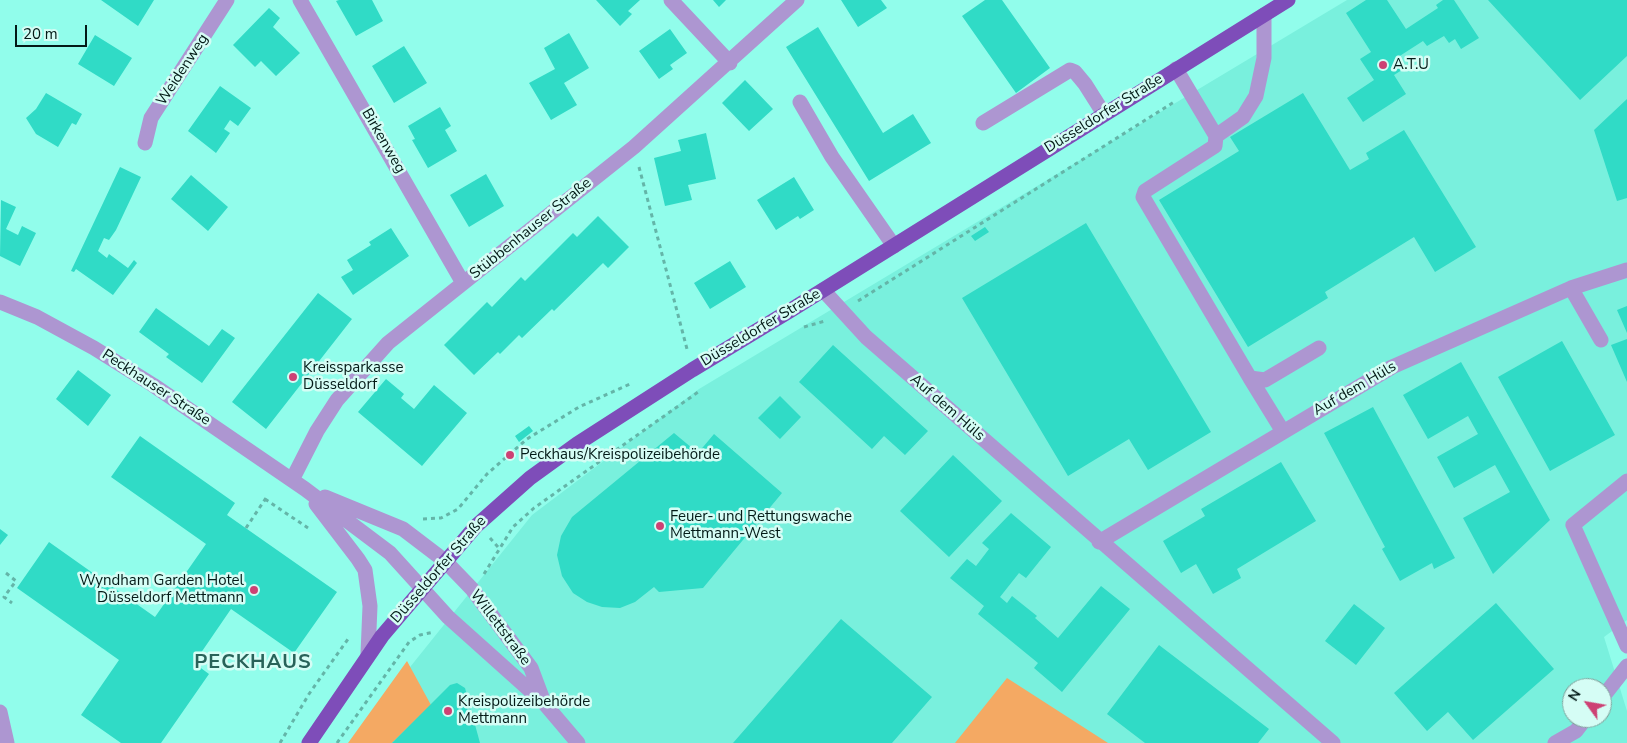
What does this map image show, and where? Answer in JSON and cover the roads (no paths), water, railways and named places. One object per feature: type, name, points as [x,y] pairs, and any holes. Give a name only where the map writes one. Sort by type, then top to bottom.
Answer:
[{"type":"main road","name":"Düsseldorfer Straße","points":[[309,743],[368,654],[423,588],[488,515],[530,478],[577,444],[692,370],[1288,0]]},
{"type":"street","name":"Weidenweg","points":[[145,143],[151,118],[227,0]]},
{"type":"street","name":"Birkenweg","points":[[300,0],[464,283]]},
{"type":"street","points":[[671,0],[730,63]]},
{"type":"street","name":"Stübbenhauser Straße","points":[[292,480],[317,430],[337,400],[388,343],[634,147],[730,63],[797,0]]},
{"type":"street","points":[[1216,136],[1243,117],[1256,96],[1264,58],[1264,14]]},
{"type":"street","points":[[1176,69],[1216,136],[1215,146],[1146,191],[1143,197],[1282,430]]},
{"type":"street","points":[[983,123],[1070,70],[1075,72],[1085,84],[1104,114]]},
{"type":"street","points":[[800,102],[832,157],[894,246]]},
{"type":"street","name":"Auf dem Hüls","points":[[1099,542],[1282,430],[1392,367],[1571,288],[1627,270]]},
{"type":"street","points":[[1571,288],[1602,340]]},
{"type":"street","name":"Auf dem Hüls","points":[[823,290],[866,337],[1099,542],[1333,743]]},
{"type":"street","name":"Peckhauser Straße","points":[[0,302],[37,317],[94,348],[154,385],[305,489],[390,553],[423,588]]},
{"type":"street","points":[[1250,378],[1265,380],[1318,348]]},
{"type":"street","points":[[1626,640],[1573,525],[1627,481]]},
{"type":"street","points":[[305,489],[358,559],[364,570],[370,606],[368,654]]},
{"type":"street","name":"Peckhauser Straße","points":[[305,489],[403,529],[446,561]]},
{"type":"street","name":"Willettstraße","points":[[446,561],[472,589],[531,668],[544,702]]},
{"type":"street","name":"Willettstraße","points":[[423,588],[448,618],[544,702],[578,743]]},
{"type":"street","points":[[1612,685],[1627,666]]},
{"type":"street","points":[[0,712],[6,743]]},
{"type":"street","points":[[1554,743],[1578,728]]},
{"type":"place","name":"A.T.U","points":[[1383,65]]},
{"type":"place","name":"Kreissparkasse Düsseldorf","points":[[293,377]]},
{"type":"place","name":"Peckhaus/Kreispolizeibehörde","points":[[510,455]]},
{"type":"place","name":"Feuer- und Rettungswache Mettmann-West","points":[[660,526]]},
{"type":"place","name":"Wyndham Garden Hotel Düsseldorf Mettmann","points":[[254,590]]},
{"type":"place","name":"Kreispolizeibehörde Mettmann","points":[[448,711]]},
{"type":"district","name":"PECKHAUS","points":[[253,663]]}]
